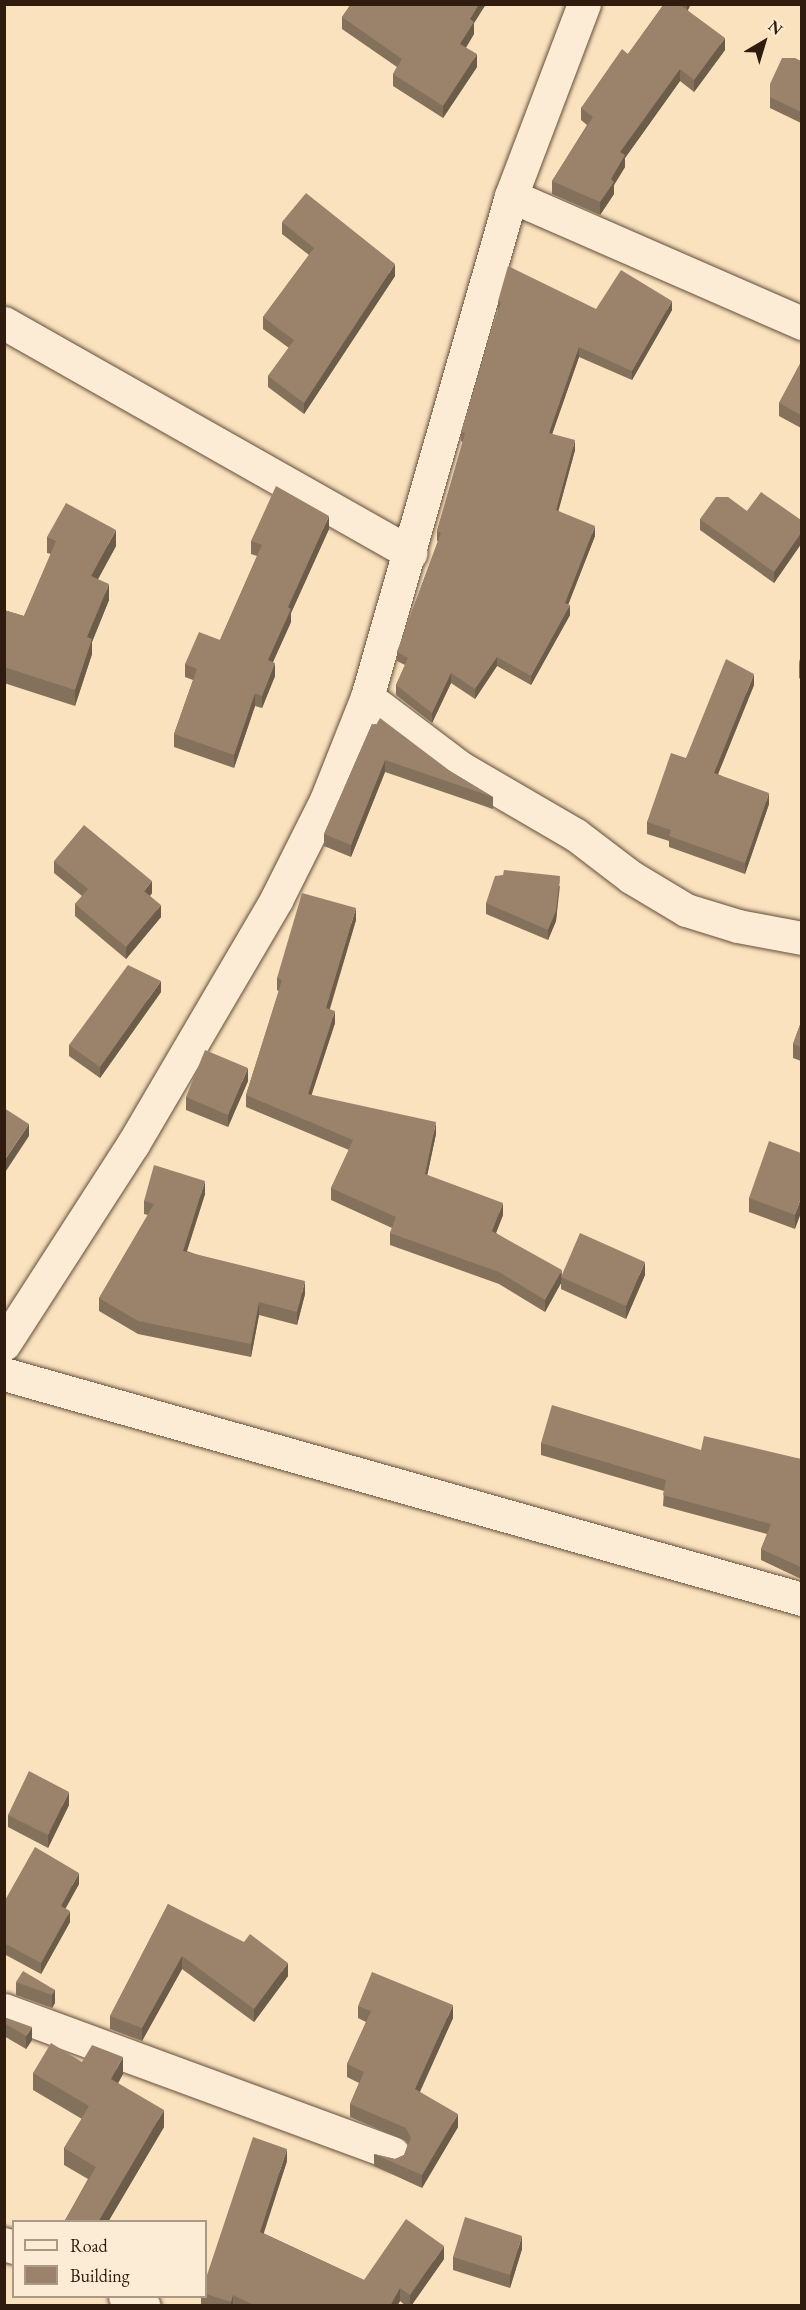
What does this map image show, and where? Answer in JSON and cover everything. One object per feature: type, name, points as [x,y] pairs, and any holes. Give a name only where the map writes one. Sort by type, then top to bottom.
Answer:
[{"type":"street","points":[[4,1344],[133,1144],[276,900],[327,800],[367,697],[511,196],[584,4]]},
{"type":"street","points":[[511,196],[801,323]]},
{"type":"street","points":[[4,323],[410,553]]},
{"type":"street","points":[[367,697],[461,768],[576,836],[631,877],[686,910],[738,926],[801,938]]},
{"type":"street","points":[[4,1374],[801,1599]]},
{"type":"street","points":[[4,2010],[392,2153]]},
{"type":"street","points":[[129,2298],[144,2306]]},
{"type":"building","points":[[351,4],[479,4],[470,19],[474,22],[460,44],[477,54],[443,106],[393,74],[402,59],[342,17]]},
{"type":"building","points":[[664,4],[679,4],[725,38],[694,80],[680,69],[620,152],[625,155],[611,179],[614,182],[600,202],[552,181],[593,117],[581,108],[622,49],[628,54]]},
{"type":"building","points":[[782,58],[795,58],[801,61],[801,112],[770,97],[770,84]]},
{"type":"building","points":[[306,193],[395,264],[304,403],[268,376],[294,340],[263,317],[314,248],[282,222]]},
{"type":"building","points":[[508,266],[596,309],[621,270],[672,301],[632,371],[579,347],[549,433],[575,440],[556,510],[595,526],[565,603],[570,605],[531,676],[497,657],[475,689],[451,673],[432,713],[396,685],[408,658],[397,652],[441,533],[437,531],[465,433],[461,432],[501,302],[498,301]]},
{"type":"building","points":[[801,362],[801,415],[779,403]]},
{"type":"building","points":[[276,486],[329,516],[288,607],[291,609],[268,660],[275,663],[262,696],[255,693],[234,755],[174,734],[197,669],[185,664],[199,632],[220,640],[262,545],[251,541]]},
{"type":"building","points":[[761,492],[801,520],[801,533],[774,572],[700,519],[716,497],[728,497],[747,511]]},
{"type":"building","points":[[66,503],[116,530],[91,576],[109,584],[87,637],[92,639],[75,690],[4,667],[4,610],[24,616],[56,541],[47,537]]},
{"type":"building","points":[[726,659],[754,674],[714,773],[769,793],[745,863],[669,836],[671,830],[647,822],[671,753],[686,758]]},
{"type":"building","points":[[380,718],[450,771],[493,797],[385,760],[351,845],[324,834],[372,724],[376,725]]},
{"type":"building","points":[[84,825],[152,881],[144,891],[161,905],[126,947],[75,904],[88,889],[54,861]]},
{"type":"building","points":[[504,870],[560,876],[556,911],[548,930],[486,903],[495,876],[503,875]]},
{"type":"building","points":[[302,893],[356,908],[326,1008],[335,1011],[308,1094],[436,1122],[425,1174],[503,1203],[492,1231],[562,1270],[545,1300],[499,1272],[390,1233],[396,1217],[331,1188],[353,1140],[246,1095],[282,980],[277,978]]},
{"type":"building","points":[[128,965],[161,981],[100,1067],[69,1045]]},
{"type":"building","points":[[801,1022],[801,1047],[793,1044]]},
{"type":"building","points":[[205,1050],[248,1068],[228,1115],[186,1097]]},
{"type":"building","points":[[4,1108],[29,1124],[4,1161]]},
{"type":"building","points":[[769,1141],[801,1153],[801,1198],[795,1215],[749,1198]]},
{"type":"building","points":[[154,1165],[205,1181],[183,1251],[305,1281],[297,1312],[259,1302],[251,1344],[138,1321],[99,1298],[154,1204],[144,1201]]},
{"type":"building","points":[[580,1233],[645,1262],[626,1306],[561,1277]]},
{"type":"building","points":[[552,1405],[701,1450],[704,1436],[801,1459],[801,1567],[761,1549],[771,1524],[663,1495],[666,1480],[541,1443]]},
{"type":"building","points":[[29,1771],[69,1792],[48,1835],[8,1815]]},
{"type":"building","points":[[35,1847],[79,1873],[61,1906],[70,1911],[41,1963],[4,1943],[4,1902]]},
{"type":"building","points":[[168,1904],[244,1942],[250,1934],[288,1963],[254,2009],[182,1956],[142,2028],[110,2016]]},
{"type":"building","points":[[23,1971],[55,1990],[52,1995],[16,1982]]},
{"type":"building","points":[[372,1972],[453,2005],[415,2089],[458,2114],[422,2175],[374,2154],[395,2159],[404,2155],[411,2138],[406,2128],[350,2104],[364,2072],[347,2064],[371,2011],[358,2006]]},
{"type":"building","points":[[4,2017],[32,2027],[26,2036],[4,2023]]},
{"type":"building","points":[[51,2043],[82,2062],[92,2045],[123,2057],[111,2079],[164,2110],[99,2220],[65,2220],[96,2167],[64,2148],[89,2106],[33,2073]]},
{"type":"building","points":[[253,2137],[287,2149],[260,2232],[364,2280],[406,2219],[444,2246],[410,2295],[400,2288],[390,2306],[256,2306],[233,2295],[231,2302],[207,2294],[207,2275]]},
{"type":"building","points":[[465,2217],[522,2236],[510,2275],[453,2257]]}]
